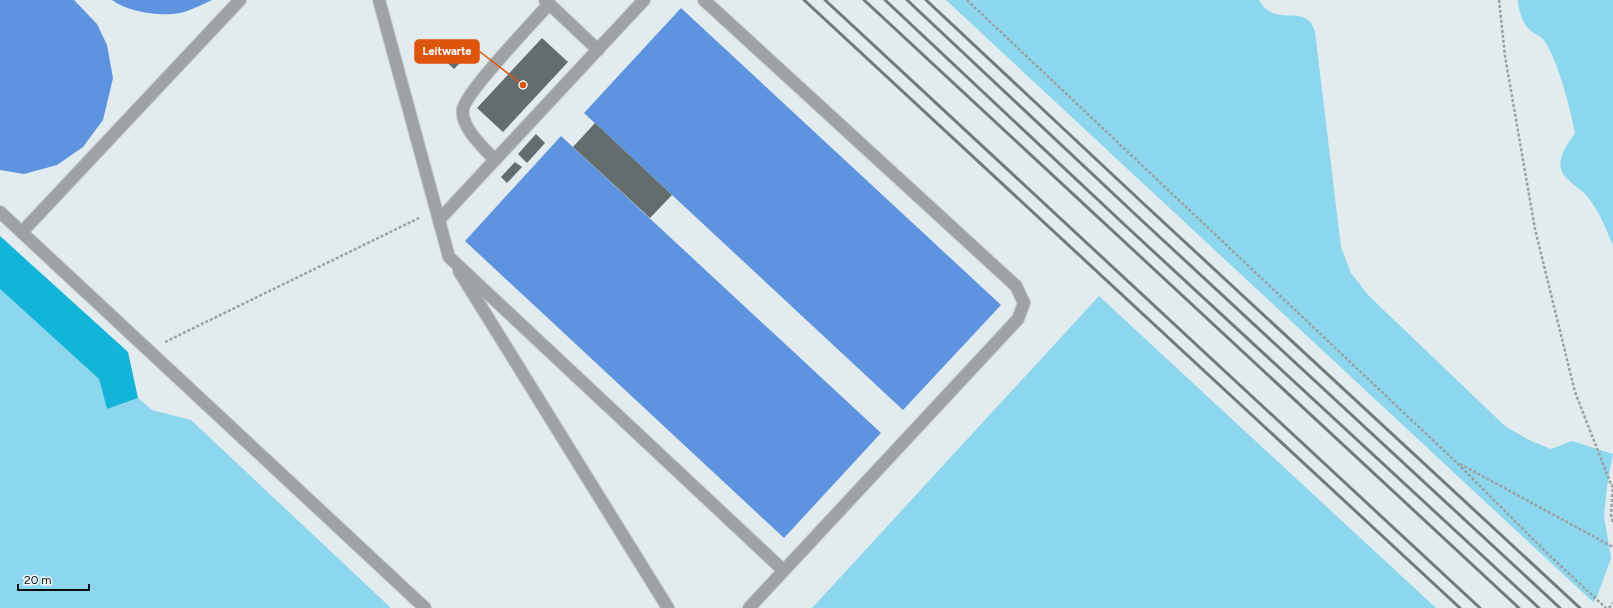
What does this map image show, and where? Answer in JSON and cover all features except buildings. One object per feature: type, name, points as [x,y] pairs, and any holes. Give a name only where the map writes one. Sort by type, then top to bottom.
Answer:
[{"type":"lane","points":[[22,232],[240,0]]},
{"type":"lane","points":[[379,0],[449,257],[668,608]]},
{"type":"lane","points":[[437,215],[495,160],[644,0]]},
{"type":"lane","points":[[704,0],[1016,286],[1024,303],[1018,319],[749,608]]},
{"type":"lane","points":[[495,160],[473,136],[464,120],[463,108],[474,89],[547,2],[598,50]]},
{"type":"lane","points":[[0,212],[425,608]]},
{"type":"lane","points":[[449,257],[784,570]]},
{"type":"path","points":[[967,0],[1456,462],[1548,554],[1606,608]]},
{"type":"path","points":[[1499,0],[1505,56],[1535,229],[1575,392],[1613,485],[1611,515],[1613,523]]},
{"type":"path","points":[[148,350],[437,215]]},
{"type":"path","points":[[1456,462],[1613,547]]},
{"type":"path","points":[[1609,608],[1613,603]]},
{"type":"shaded area","points":[[0,0],[74,0],[97,24],[107,45],[113,78],[103,120],[83,147],[57,165],[24,174],[0,170]]},
{"type":"shaded area","points":[[112,0],[212,0],[184,12],[176,14],[157,14],[127,8]]},
{"type":"shaded area","points":[[946,0],[1259,0],[1265,8],[1271,12],[1306,18],[1313,26],[1315,32],[1341,247],[1351,273],[1369,296],[1505,426],[1529,440],[1551,449],[1572,441],[1613,454],[1607,486],[1604,516],[1611,558],[1597,597],[1593,602]]},
{"type":"shaded area","points":[[1518,0],[1613,0],[1613,246],[1602,220],[1587,196],[1565,177],[1561,169],[1560,164],[1562,154],[1575,133],[1570,111],[1563,84],[1554,59],[1543,39],[1530,30],[1524,23],[1519,10]]},
{"type":"shaded area","points":[[681,8],[1001,305],[903,410],[584,113]]},
{"type":"shaded area","points":[[561,136],[881,433],[784,538],[465,241]]},
{"type":"shaded area","points":[[0,236],[128,352],[138,398],[107,409],[99,379],[0,289]]},
{"type":"shaded area","points":[[0,289],[99,379],[107,409],[138,398],[152,410],[191,420],[391,608],[0,608]]},
{"type":"shaded area","points":[[1099,296],[1436,608],[812,608]]},
{"type":"railway","points":[[804,0],[1460,608]]},
{"type":"railway","points":[[825,0],[1480,608]]},
{"type":"railway","points":[[864,0],[1519,608]]},
{"type":"railway","points":[[885,0],[1127,227],[1539,608]]},
{"type":"railway","points":[[907,0],[1137,216],[1560,608]]},
{"type":"railway","points":[[926,0],[1580,608]]},
{"type":"place","name":"Leitwarte","points":[[523,85]]}]
